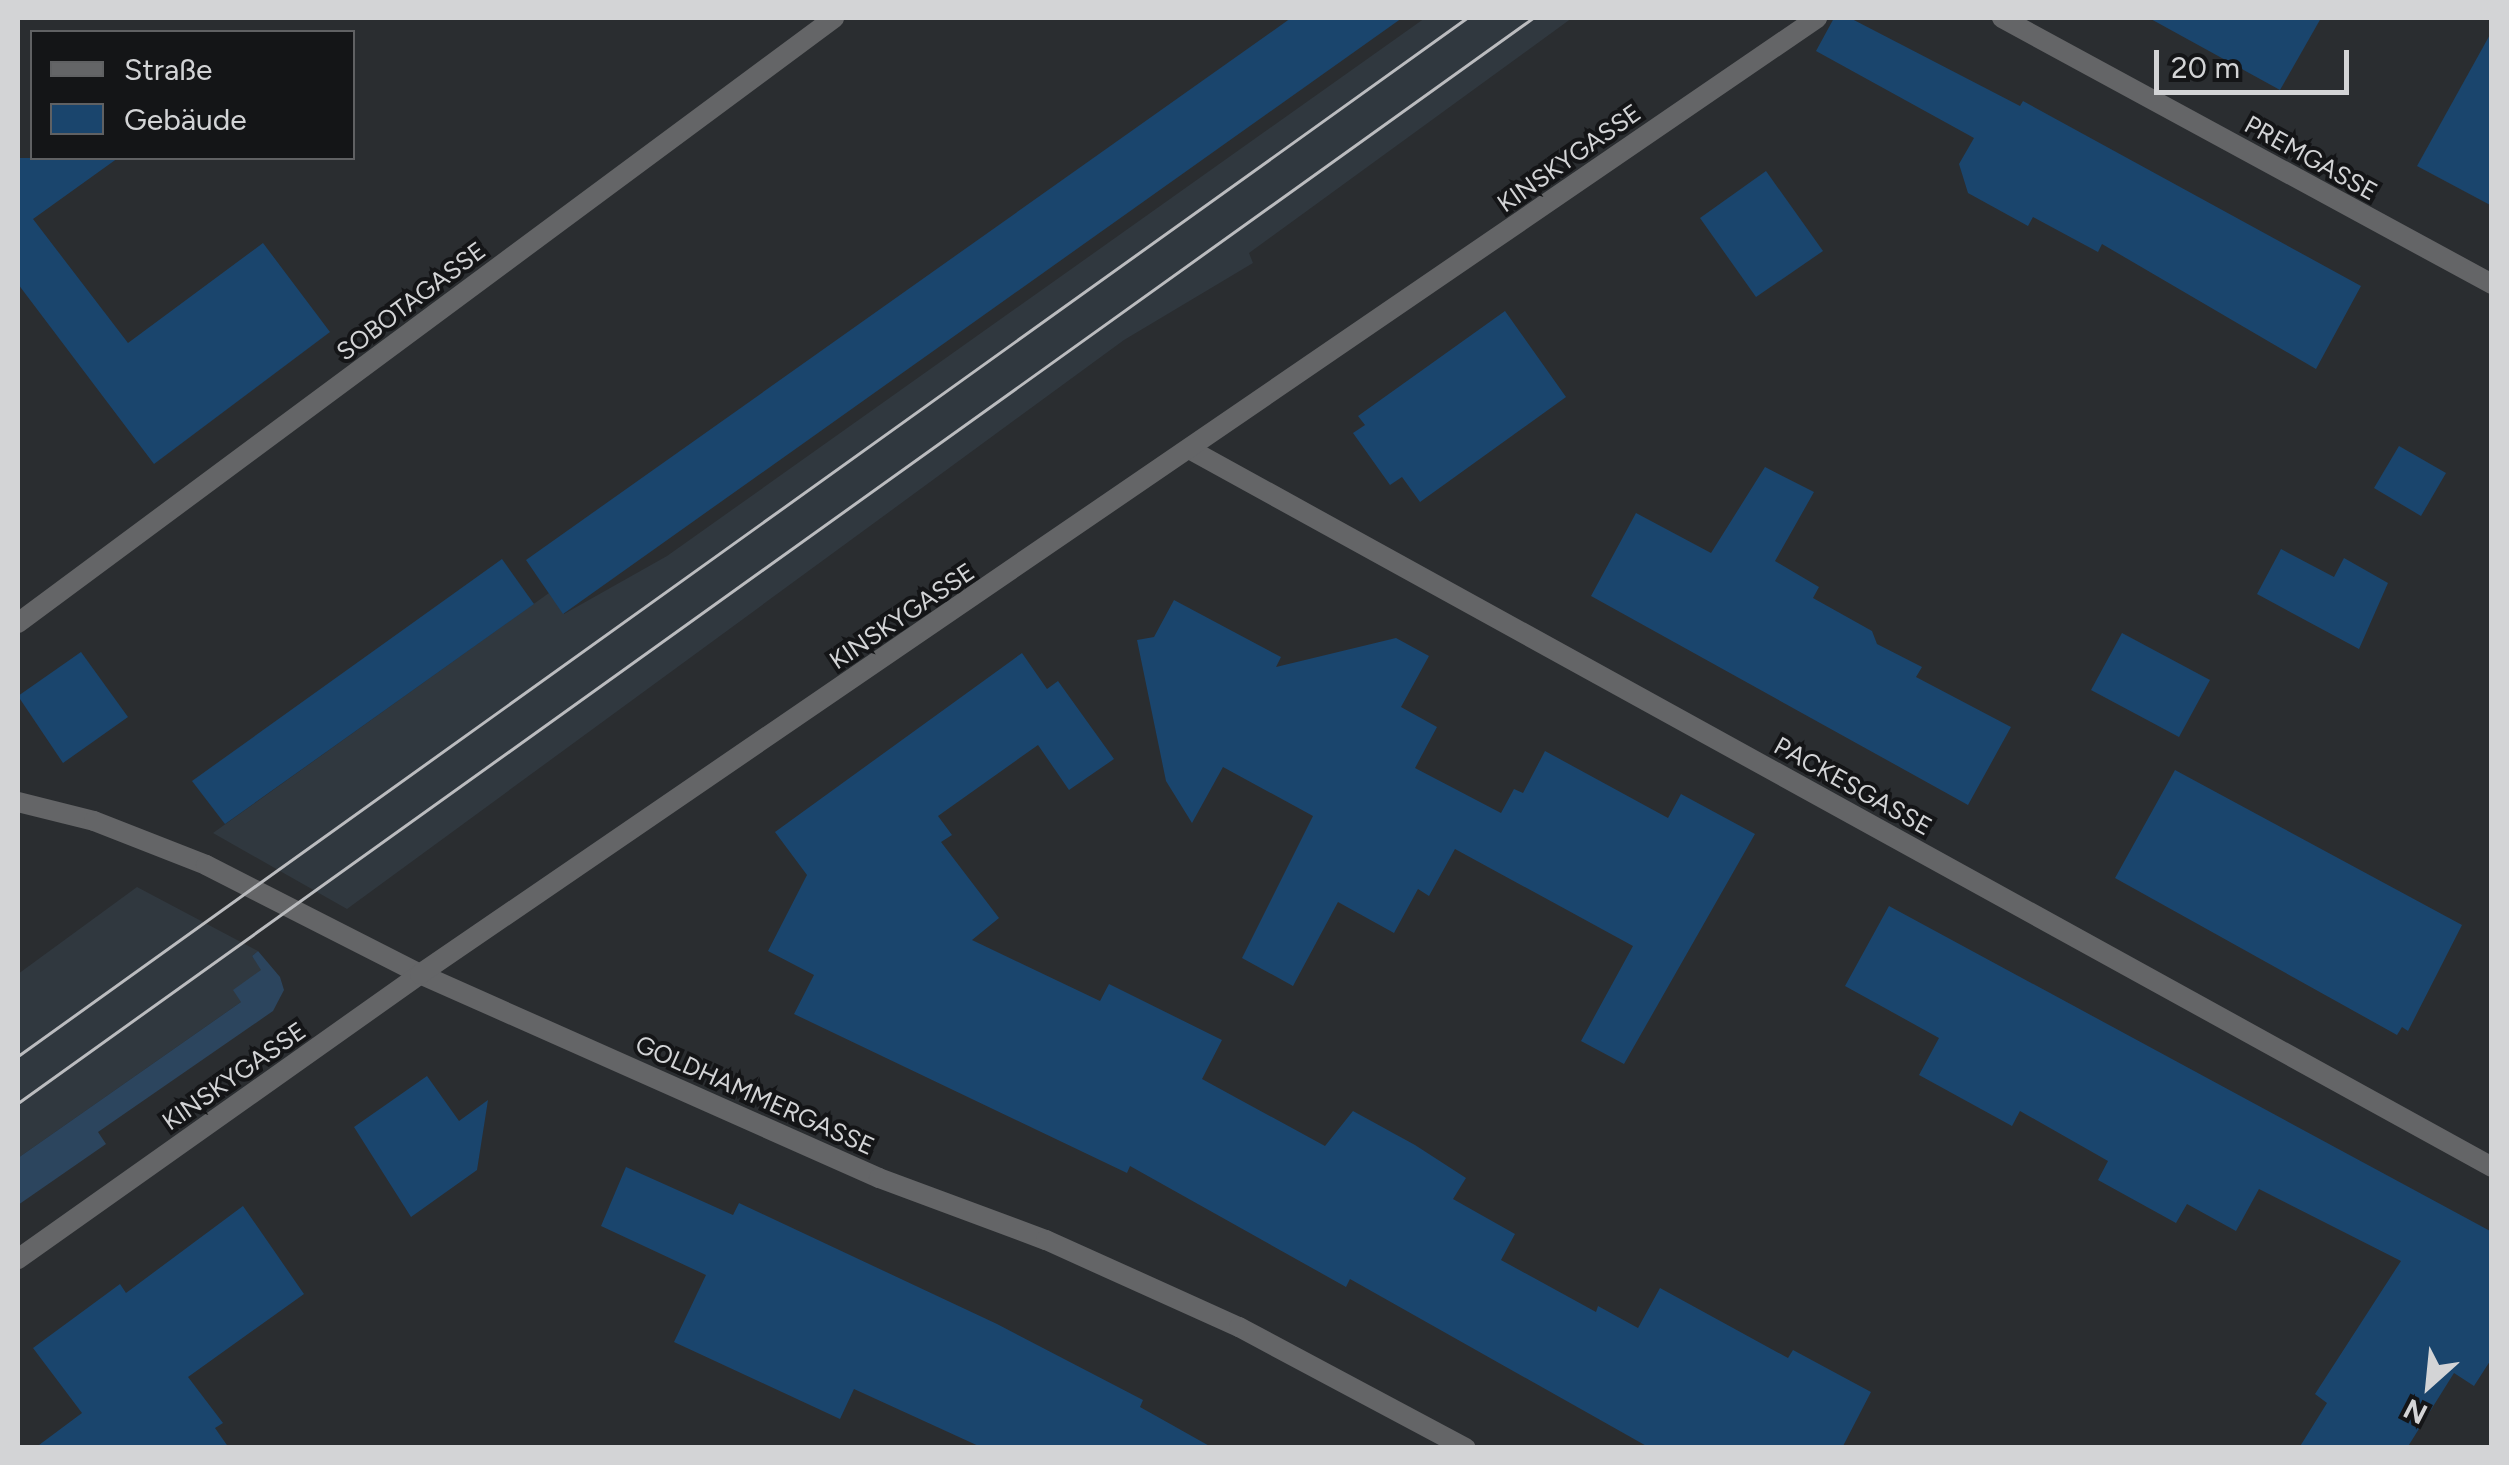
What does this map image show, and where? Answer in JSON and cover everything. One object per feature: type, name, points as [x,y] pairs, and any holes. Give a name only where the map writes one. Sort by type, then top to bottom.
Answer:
[{"type":"street","name":"SOBOTAGASSE","points":[[18,623],[834,18]]},
{"type":"street","name":"KINSKYGASSE","points":[[18,1259],[420,974],[1191,450],[1816,18]]},
{"type":"street","name":"PREMGASSE","points":[[2002,18],[2492,284]]},
{"type":"street","name":"PACKESGASSE","points":[[1191,450],[2492,1167]]},
{"type":"street","name":"GOLDHAMMERGASSE","points":[[18,802],[145,838],[420,974],[879,1178],[1046,1240],[1239,1327],[1466,1448]]},
{"type":"shaded area","points":[[1425,18],[1572,18],[1249,253],[1253,263],[1124,340],[347,909],[213,833],[549,593],[564,614],[667,556]]},
{"type":"shaded area","points":[[137,887],[258,951],[252,956],[262,970],[241,1002],[18,1158],[18,974]]},
{"type":"shaded area","points":[[258,951],[280,977],[284,990],[273,1011],[98,1132],[106,1144],[18,1205],[18,1158],[241,1002],[233,990],[261,970],[252,956]]},
{"type":"building","points":[[1291,18],[1402,18],[563,614],[526,560]]},
{"type":"building","points":[[1834,18],[1850,18],[2020,106],[2023,101],[2361,286],[2316,369],[2102,244],[2098,252],[2033,217],[2028,226],[1968,193],[1959,164],[1974,138],[1816,51]]},
{"type":"building","points":[[2149,18],[2321,18],[2280,90]]},
{"type":"building","points":[[2492,31],[2492,206],[2417,166]]},
{"type":"building","points":[[18,158],[115,160],[33,219],[128,343],[263,243],[330,332],[154,464],[18,284]]},
{"type":"building","points":[[1766,171],[1823,251],[1756,297],[1700,218]]},
{"type":"building","points":[[1505,311],[1566,397],[1420,502],[1402,477],[1390,485],[1353,433],[1365,425],[1358,416]]},
{"type":"building","points":[[2399,446],[2446,473],[2421,516],[2374,488]]},
{"type":"building","points":[[1765,467],[1814,492],[1775,561],[1819,587],[1813,598],[1872,631],[1877,644],[1922,667],[1916,677],[2011,727],[1968,805],[1591,596],[1636,513],[1711,553]]},
{"type":"building","points":[[2281,549],[2334,577],[2344,558],[2388,583],[2359,649],[2257,594]]},
{"type":"building","points":[[502,559],[534,604],[225,824],[192,781]]},
{"type":"building","points":[[1174,600],[1281,657],[1276,667],[1396,638],[1429,656],[1401,707],[1437,727],[1415,768],[1501,813],[1514,789],[1523,793],[1545,751],[1668,818],[1681,794],[1755,834],[1624,1064],[1581,1041],[1633,946],[1455,849],[1429,896],[1418,889],[1394,933],[1338,902],[1293,986],[1242,958],[1313,816],[1223,767],[1192,823],[1166,781],[1137,640],[1154,637]]},
{"type":"building","points":[[2122,633],[2210,680],[2179,737],[2091,690]]},
{"type":"building","points":[[81,652],[128,717],[63,763],[18,696]]},
{"type":"building","points":[[1022,653],[1047,689],[1058,681],[1114,759],[1069,790],[1038,745],[938,816],[952,835],[941,842],[999,918],[972,940],[1100,1001],[1109,984],[1222,1040],[1202,1079],[1325,1146],[1353,1111],[1415,1145],[1466,1178],[1453,1199],[1515,1234],[1501,1260],[1596,1312],[1598,1306],[1638,1328],[1660,1288],[1788,1358],[1793,1350],[1871,1392],[1842,1448],[1650,1448],[1350,1279],[1346,1287],[1130,1166],[1127,1173],[794,1014],[814,975],[768,951],[807,875],[775,832]]},
{"type":"building","points":[[2175,770],[2462,925],[2408,1031],[2402,1027],[2397,1035],[2115,878]]},
{"type":"building","points":[[1889,906],[2492,1232],[2492,1358],[2474,1386],[2454,1373],[2407,1448],[2299,1448],[2327,1403],[2315,1394],[2401,1261],[2259,1189],[2236,1231],[2187,1204],[2176,1223],[2098,1180],[2108,1161],[2020,1111],[2012,1126],[1919,1075],[1939,1038],[1845,986]]},
{"type":"building","points":[[427,1076],[459,1121],[488,1100],[477,1170],[411,1217],[354,1127]]},
{"type":"building","points":[[626,1167],[733,1215],[739,1203],[997,1324],[1143,1400],[1140,1407],[1213,1448],[983,1448],[854,1389],[840,1419],[674,1342],[706,1275],[601,1226]]},
{"type":"building","points":[[243,1206],[304,1294],[188,1377],[223,1423],[215,1428],[229,1448],[35,1448],[82,1413],[33,1348],[120,1284],[126,1293]]},
{"type":"tram line","points":[[18,1056],[1467,18]]},
{"type":"tram line","points":[[18,1103],[1533,18]]}]
